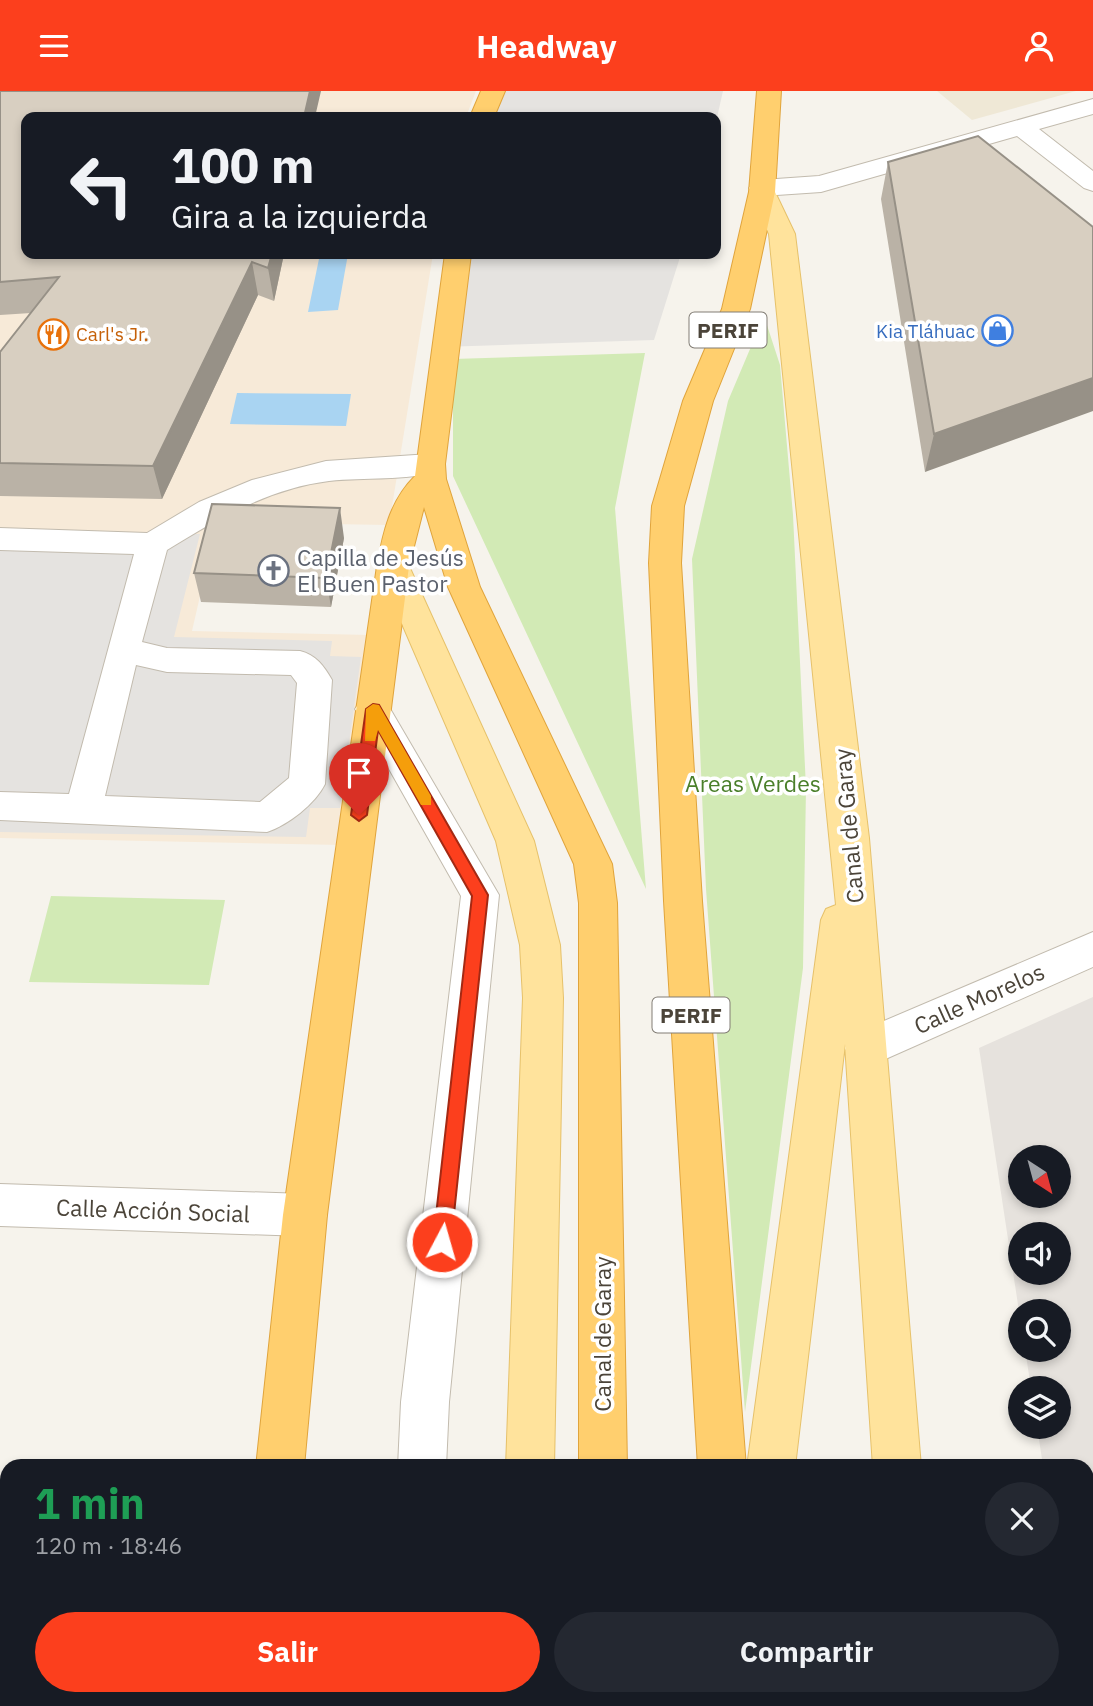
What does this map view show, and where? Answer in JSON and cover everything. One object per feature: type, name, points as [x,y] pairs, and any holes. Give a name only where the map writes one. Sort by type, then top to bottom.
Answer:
[{"type":"highway","points":[[484,112],[492,91]]},
{"type":"highway","name":"PERIF","points":[[721,1459],[683,901],[665,563],[668,506],[698,401],[737,309],[762,190],[769,91]]},
{"type":"highway","points":[[281,1459],[305,1215],[393,566],[403,512],[431,472],[457,259]]},
{"type":"highway","name":"Canal de Garay","points":[[431,472],[464,587],[593,864],[598,903],[603,1459]]},
{"type":"main road","name":"Canal de Garay","points":[[762,190],[782,234],[850,838],[896,1459]]},
{"type":"main road","points":[[393,566],[514,841],[540,946],[543,998],[530,1459]]},
{"type":"main road","points":[[772,1459],[850,838]]},
{"type":"street","points":[[762,190],[821,184],[1093,106]]},
{"type":"street","points":[[1021,127],[1093,183]]},
{"type":"street","points":[[0,539],[153,544],[210,509],[263,487],[326,471],[431,472]]},
{"type":"street","points":[[84,808],[123,650],[153,544]]},
{"type":"street","points":[[0,806],[267,817],[307,784],[315,680],[300,663],[167,660],[123,650]]},
{"type":"street","points":[[373,709],[480,895],[425,1402],[422,1459]]},
{"type":"street","name":"Calle Morelos","points":[[866,1048],[1093,949]]},
{"type":"street","name":"Calle Acción Social","points":[[0,1205],[305,1215]]},
{"type":"shaded area","points":[[0,91],[476,91],[468,112],[21,112],[21,259],[432,259],[389,525],[217,522],[192,631],[371,635],[342,845],[0,838]]},
{"type":"shaded area","points":[[492,91],[723,91],[718,112],[483,112]]},
{"type":"shaded area","points":[[937,91],[1076,91],[972,120]]},
{"type":"shaded area","points":[[454,259],[679,259],[654,340],[442,347]]},
{"type":"shaded area","points":[[0,529],[200,534],[174,637],[332,641],[330,656],[361,657],[340,808],[310,808],[306,837],[0,832]]},
{"type":"shaded area","points":[[1093,997],[1093,1459],[1042,1459],[1039,1439],[1071,1439],[1071,1376],[1029,1376],[1027,1362],[1071,1362],[1071,1299],[1017,1299],[1015,1285],[1071,1285],[1071,1222],[1008,1222],[1008,1239],[979,1048]]},
{"type":"green space","name":"Areas Verdes","points":[[764,316],[780,365],[793,515],[806,788],[803,968],[745,1412],[706,889],[692,559],[728,401]]},
{"type":"green space","points":[[645,353],[615,508],[646,889],[453,476],[453,359]]},
{"type":"green space","points":[[51,896],[225,900],[209,985],[29,982]]},
{"type":"water","points":[[319,259],[347,259],[338,310],[308,312]]},
{"type":"water","points":[[237,393],[351,394],[346,426],[230,424]]},
{"type":"building","points":[[0,91],[310,91],[305,112],[21,112],[21,259],[271,259],[268,268],[252,262],[153,466],[0,463],[0,352],[59,277],[0,282]]},
{"type":"building","name":"Kia Tláhuac","points":[[978,136],[1093,227],[1093,378],[934,434],[888,162]]},
{"type":"building","points":[[212,504],[340,508],[326,578],[194,573]]},
{"type":"slow traffic","points":[[370,737],[373,709],[426,801]]},
{"type":"place","name":"Kia Tláhuac","points":[[998,331]]},
{"type":"place","name":"Carl's Jr.","points":[[53,334]]},
{"type":"place","name":"Capilla de Jesús El Buen Pastor","points":[[274,570]]},
{"type":"route","points":[[359,815],[373,709],[480,895],[442,1242]]}]
